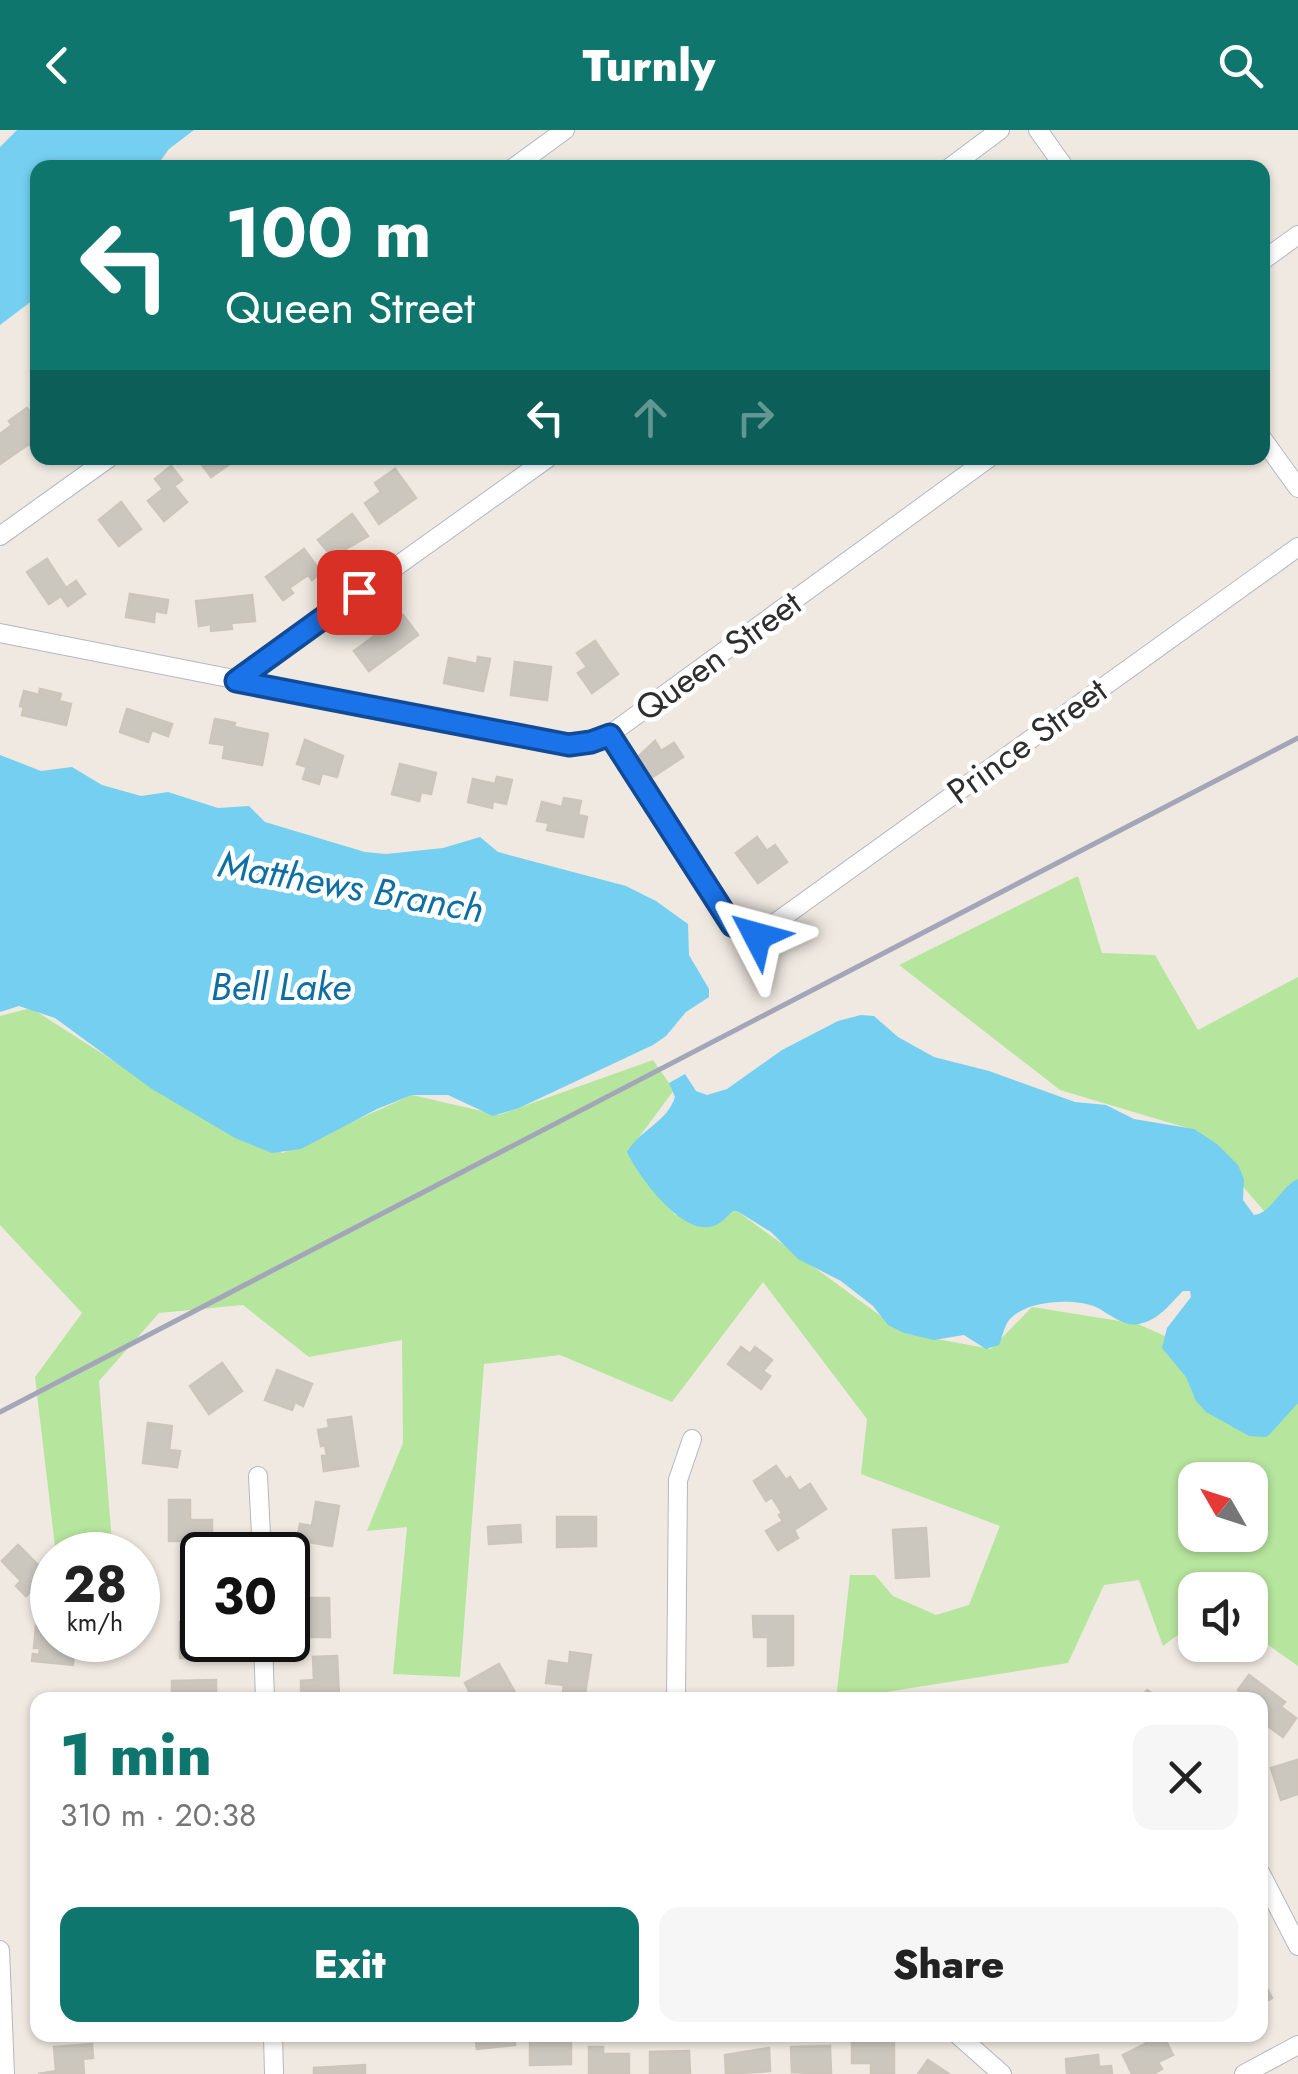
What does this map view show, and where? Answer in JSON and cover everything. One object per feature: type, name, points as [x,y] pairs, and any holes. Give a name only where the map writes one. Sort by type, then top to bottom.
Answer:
[{"type":"street","points":[[524,160],[565,130]]},
{"type":"street","points":[[960,160],[1000,130]]},
{"type":"street","points":[[1038,130],[1060,160]]},
{"type":"street","points":[[1270,255],[1298,235]]},
{"type":"street","points":[[1270,449],[1298,488]]},
{"type":"street","points":[[0,536],[99,465]]},
{"type":"street","points":[[236,681],[538,465]]},
{"type":"street","name":"Queen Street","points":[[0,633],[569,745],[591,742],[610,735],[979,465]]},
{"type":"street","name":"Prince Street","points":[[610,735],[732,925],[757,936],[1298,546]]},
{"type":"street","points":[[676,1692],[678,1480],[692,1439]]},
{"type":"street","points":[[258,1476],[261,1532]]},
{"type":"street","points":[[264,1662],[265,1692]]},
{"type":"street","points":[[1268,1888],[1298,1946]]},
{"type":"street","points":[[0,1950],[5,2074]]},
{"type":"street","points":[[273,2042],[274,2074]]},
{"type":"street","points":[[966,2042],[1002,2074]]},
{"type":"street","points":[[1244,2074],[1298,2045]]},
{"type":"green space","points":[[1078,876],[1102,953],[1155,955],[1198,1030],[1298,977],[1298,1182],[1265,1212],[1194,1130],[1060,1090],[899,965]]},
{"type":"green space","points":[[31,1008],[207,1121],[283,1153],[412,1095],[499,1115],[653,1060],[674,1090],[628,1152],[675,1215],[737,1211],[904,1333],[991,1349],[1032,1307],[1138,1324],[1298,1396],[1298,1666],[1268,1645],[1268,1572],[1178,1572],[1178,1635],[1163,1646],[1139,1580],[1104,1585],[1068,1663],[886,1692],[837,1692],[850,1575],[875,1575],[893,1596],[936,1615],[969,1605],[1000,1526],[861,1474],[867,1419],[763,1282],[672,1402],[560,1355],[484,1364],[460,1677],[393,1674],[407,1527],[367,1531],[403,1443],[402,1340],[309,1357],[243,1305],[159,1313],[99,1381],[111,1532],[53,1532],[35,1377],[82,1313],[0,1225],[0,1016]]},
{"type":"water","points":[[17,130],[194,130],[161,160],[30,160],[30,302],[0,325],[0,147]]},
{"type":"water","name":"Bell Lake","points":[[0,755],[41,771],[72,767],[102,785],[141,796],[168,792],[218,808],[249,806],[265,822],[365,852],[386,854],[443,848],[480,837],[498,852],[626,886],[688,924],[689,955],[709,989],[709,997],[686,1012],[653,1045],[519,1108],[493,1116],[448,1095],[412,1095],[301,1149],[272,1153],[235,1138],[152,1089],[55,1018],[19,1006],[0,1012]]},
{"type":"water","points":[[874,1016],[898,1037],[934,1057],[989,1071],[1075,1102],[1106,1105],[1134,1119],[1194,1129],[1238,1165],[1244,1179],[1243,1200],[1254,1215],[1298,1179],[1298,1403],[1271,1433],[1266,1437],[1249,1436],[1206,1412],[1196,1401],[1186,1377],[1162,1348],[1167,1328],[1191,1297],[1190,1291],[1183,1291],[1158,1315],[1139,1324],[1122,1322],[1096,1307],[1076,1302],[1030,1307],[1009,1320],[999,1345],[986,1349],[964,1335],[934,1340],[888,1325],[873,1306],[841,1281],[798,1259],[771,1232],[737,1211],[716,1225],[701,1227],[688,1222],[662,1201],[627,1152],[671,1105],[675,1097],[669,1083],[685,1074],[696,1091],[707,1095],[727,1089],[782,1050],[838,1021]]},
{"type":"building","points":[[27,408],[30,445],[0,464],[0,434],[12,425],[9,421]]},
{"type":"building","points":[[202,465],[228,465],[211,477]]},
{"type":"building","points":[[171,466],[182,480],[174,486],[187,502],[164,521],[148,501],[163,489],[155,479]]},
{"type":"building","points":[[395,469],[416,498],[379,524],[365,503],[381,492],[375,483]]},
{"type":"building","points":[[121,502],[141,529],[119,546],[99,520]]},
{"type":"building","points":[[352,514],[368,536],[332,557],[318,540]]},
{"type":"building","points":[[304,549],[321,572],[312,580],[308,575],[289,588],[293,593],[283,600],[266,577]]},
{"type":"building","points":[[47,559],[66,588],[76,581],[85,594],[68,606],[61,596],[49,604],[27,572]]},
{"type":"building","points":[[130,594],[168,600],[166,613],[155,611],[154,622],[126,617]]},
{"type":"building","points":[[252,595],[255,621],[231,623],[232,629],[211,631],[211,624],[199,626],[196,601]]},
{"type":"building","points":[[403,615],[418,635],[369,671],[354,651]]},
{"type":"building","points":[[595,641],[618,674],[592,693],[578,673],[587,667],[577,653]]},
{"type":"building","points":[[478,657],[490,659],[483,691],[444,683],[449,658],[477,664]]},
{"type":"building","points":[[515,662],[551,667],[547,700],[511,695]]},
{"type":"building","points":[[40,689],[61,694],[59,701],[71,704],[66,725],[22,715],[24,691],[39,695]]},
{"type":"building","points":[[127,709],[172,724],[168,736],[152,730],[148,742],[120,732]]},
{"type":"building","points":[[215,719],[268,734],[262,765],[223,758],[225,745],[210,743]]},
{"type":"building","points":[[305,740],[343,756],[337,777],[322,773],[319,784],[303,779],[307,767],[297,764]]},
{"type":"building","points":[[655,741],[661,751],[674,743],[683,757],[651,778],[638,757]]},
{"type":"building","points":[[400,764],[436,773],[431,794],[421,792],[419,801],[392,794]]},
{"type":"building","points":[[497,777],[512,780],[506,804],[493,801],[492,808],[468,802],[473,779],[495,784]]},
{"type":"building","points":[[564,798],[581,801],[578,815],[587,817],[583,837],[547,830],[549,823],[537,821],[542,802],[562,807]]},
{"type":"building","points":[[757,837],[767,851],[775,845],[787,862],[758,883],[736,853]]},
{"type":"building","points":[[741,1347],[750,1354],[755,1347],[772,1360],[763,1371],[770,1376],[761,1389],[728,1364]]},
{"type":"building","points":[[222,1363],[242,1391],[209,1414],[190,1386]]},
{"type":"building","points":[[277,1370],[312,1384],[303,1406],[295,1402],[292,1410],[265,1400]]},
{"type":"building","points":[[351,1417],[358,1466],[324,1471],[322,1456],[327,1456],[318,1430],[329,1428],[328,1420]]},
{"type":"building","points":[[148,1423],[172,1426],[169,1450],[180,1451],[177,1467],[143,1463]]},
{"type":"building","points":[[776,1466],[799,1491],[810,1484],[826,1509],[794,1530],[798,1538],[778,1550],[766,1531],[783,1521],[779,1515],[782,1513],[772,1497],[766,1501],[754,1481]]},
{"type":"building","points":[[169,1500],[190,1500],[190,1520],[212,1520],[212,1532],[180,1532],[180,1541],[169,1541]]},
{"type":"building","points":[[316,1502],[339,1506],[332,1546],[310,1542],[310,1532],[298,1532],[300,1524],[312,1526]]},
{"type":"building","points":[[557,1517],[596,1517],[596,1546],[557,1547]]},
{"type":"building","points":[[520,1525],[521,1542],[489,1544],[488,1527]]},
{"type":"building","points":[[926,1528],[929,1576],[896,1578],[893,1530]]},
{"type":"building","points":[[18,1545],[30,1557],[30,1592],[26,1596],[16,1586],[21,1581],[2,1561]]},
{"type":"building","points":[[310,1598],[329,1598],[330,1637],[310,1637]]},
{"type":"building","points":[[753,1616],[793,1616],[793,1665],[768,1666],[768,1637],[754,1637]]},
{"type":"building","points":[[570,1652],[591,1655],[585,1692],[563,1692],[564,1685],[546,1683],[549,1661],[569,1664]]},
{"type":"building","points":[[337,1656],[339,1692],[301,1692],[301,1681],[314,1680],[313,1657]]},
{"type":"building","points":[[499,1664],[515,1692],[470,1692],[465,1683]]},
{"type":"building","points":[[1249,1675],[1285,1702],[1281,1707],[1296,1718],[1283,1737],[1268,1726],[1268,1692],[1238,1690]]},
{"type":"building","points":[[216,1680],[216,1692],[172,1692],[172,1681]]},
{"type":"building","points":[[1297,1760],[1298,1794],[1281,1800],[1271,1768]]},
{"type":"building","points":[[476,2042],[515,2042],[515,2045],[477,2049]]},
{"type":"building","points":[[530,2042],[571,2042],[571,2064],[530,2065]]},
{"type":"building","points":[[852,2042],[894,2042],[894,2073],[871,2073],[871,2063],[852,2063]]},
{"type":"building","points":[[1149,2042],[1166,2042],[1173,2055],[1158,2062],[1162,2069],[1153,2074],[1132,2074],[1123,2055]]},
{"type":"building","points":[[92,2044],[93,2058],[83,2059],[84,2074],[38,2074],[56,2071],[54,2047]]},
{"type":"building","points":[[830,2046],[831,2074],[792,2072],[791,2047]]},
{"type":"building","points":[[589,2047],[603,2047],[603,2054],[629,2054],[629,2074],[589,2074]]},
{"type":"building","points":[[769,2048],[770,2071],[726,2074],[725,2055]]},
{"type":"building","points":[[689,2051],[690,2074],[650,2074],[650,2052]]},
{"type":"building","points":[[1098,2055],[1099,2067],[1111,2066],[1112,2074],[1067,2074],[1066,2059]]},
{"type":"building","points":[[928,2060],[949,2074],[918,2074]]},
{"type":"building","points":[[365,2065],[365,2074],[314,2074],[314,2068]]},
{"type":"railway","points":[[0,1412],[1298,738]]},
{"type":"route","points":[[359,592],[236,681],[569,745],[610,735],[732,925],[757,936]]},
{"type":"water label","name":"Matthews Branch","points":[[351,886]]}]
